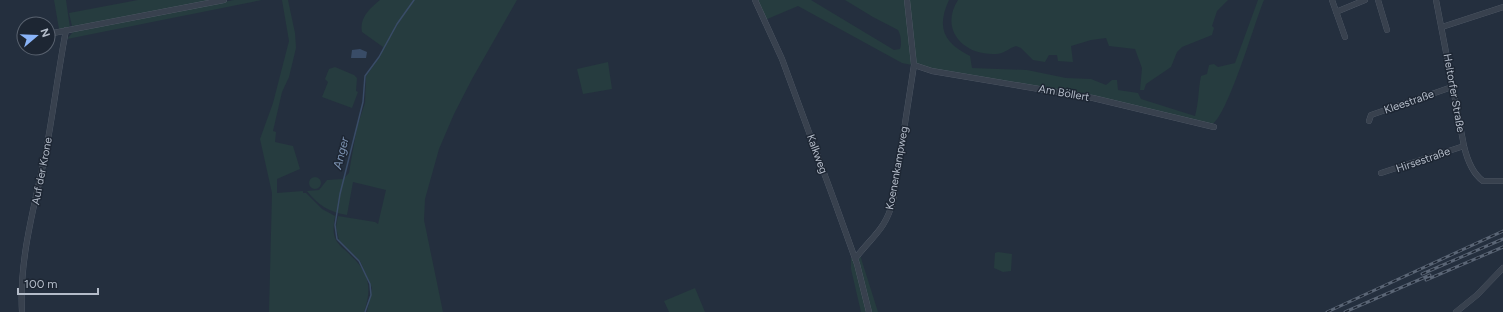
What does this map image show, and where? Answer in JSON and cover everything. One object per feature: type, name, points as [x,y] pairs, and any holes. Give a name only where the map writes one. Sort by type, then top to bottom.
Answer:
[{"type":"street","points":[[56,32],[224,0]]},
{"type":"street","name":"Kalkweg","points":[[755,0],[784,65],[855,258],[869,312]]},
{"type":"street","name":"Koenenkampweg","points":[[855,258],[882,230],[888,218],[896,186],[914,65],[907,0]]},
{"type":"street","points":[[1332,0],[1344,37]]},
{"type":"street","points":[[1336,12],[1365,0]]},
{"type":"street","points":[[1378,0],[1387,30]]},
{"type":"street","name":"Heltorfer Straße","points":[[1436,0],[1464,146],[1474,172],[1483,181],[1503,181]]},
{"type":"street","points":[[1442,27],[1503,7]]},
{"type":"street","name":"Auf der Krone","points":[[22,312],[21,290],[24,261],[49,133],[66,30]]},
{"type":"street","name":"Am Böllert","points":[[914,65],[932,71],[1093,98],[1214,127]]},
{"type":"street","name":"Kleestraße","points":[[1369,121],[1371,115],[1452,87]]},
{"type":"street","name":"Hirsestraße","points":[[1382,173],[1464,146]]},
{"type":"street","points":[[1456,312],[1473,299],[1503,268]]},
{"type":"green space","points":[[54,0],[66,0],[70,28],[59,29]]},
{"type":"green space","points":[[138,0],[216,0],[75,27],[72,26],[69,13]]},
{"type":"green space","points":[[234,0],[262,0],[67,39],[73,32],[79,29]]},
{"type":"green space","points":[[282,0],[288,0],[295,33],[296,48],[289,77],[282,92],[273,131],[276,132],[275,142],[293,146],[300,169],[277,179],[277,193],[303,191],[303,193],[306,193],[322,209],[335,216],[334,231],[336,240],[357,262],[366,275],[368,282],[368,296],[364,312],[269,312],[272,193],[260,139],[273,103],[289,41]]},
{"type":"green space","points":[[380,0],[517,0],[454,114],[439,149],[425,199],[424,220],[443,312],[367,312],[372,288],[360,261],[339,240],[336,227],[338,216],[375,222],[378,224],[386,190],[353,182],[347,215],[324,207],[307,191],[319,190],[327,180],[343,179],[349,173],[357,127],[365,103],[366,76],[380,57],[383,47],[362,32],[362,22],[369,10]]},
{"type":"green space","points":[[756,0],[811,0],[894,50],[900,49],[901,47],[898,30],[845,0],[905,0],[912,65],[902,63],[798,6],[765,20]]},
{"type":"green space","points":[[909,0],[949,0],[943,19],[945,34],[954,46],[970,56],[972,68],[1027,70],[1066,78],[1091,79],[1106,85],[1112,80],[1117,80],[1118,90],[1138,93],[1141,99],[1195,116],[1201,76],[1207,74],[1209,65],[1214,64],[1218,67],[1235,63],[1258,0],[1264,0],[1225,106],[1218,119],[1211,125],[1107,100],[932,70],[916,63]]},
{"type":"green space","points":[[958,0],[1228,0],[1217,11],[1212,26],[1214,28],[1212,35],[1182,47],[1177,52],[1171,67],[1146,84],[1144,90],[1140,90],[1142,68],[1135,49],[1109,46],[1106,38],[1091,40],[1071,46],[1073,62],[1058,61],[1057,55],[1049,55],[1045,62],[1033,60],[1021,48],[1016,46],[999,54],[974,51],[965,46],[953,31],[951,21],[953,11]]},
{"type":"green space","points":[[608,62],[612,89],[583,94],[577,69]]},
{"type":"green space","points":[[335,67],[354,75],[357,78],[356,91],[358,92],[352,108],[322,97],[328,82],[325,79],[329,69]]},
{"type":"green space","points":[[317,177],[320,178],[320,188],[313,189],[310,188],[309,181],[310,178]]},
{"type":"green space","points":[[995,253],[1012,254],[1011,271],[1003,272],[994,268]]},
{"type":"green space","points":[[860,255],[878,312],[870,312],[858,264]]},
{"type":"green space","points":[[851,258],[853,258],[867,312],[861,312],[851,269]]},
{"type":"green space","points":[[695,288],[705,312],[669,312],[664,301]]},
{"type":"water","points":[[360,49],[367,52],[366,58],[351,58],[352,50]]},
{"type":"waterway","name":"Anger","points":[[365,312],[371,295],[370,284],[359,261],[337,239],[335,225],[340,194],[363,102],[365,76],[379,57],[397,24],[414,0]]},
{"type":"railway","points":[[1327,312],[1503,231]]},
{"type":"railway","points":[[1422,274],[1503,239]]},
{"type":"railway","points":[[1426,280],[1503,247]]},
{"type":"railway","points":[[1345,312],[1430,275]]}]
